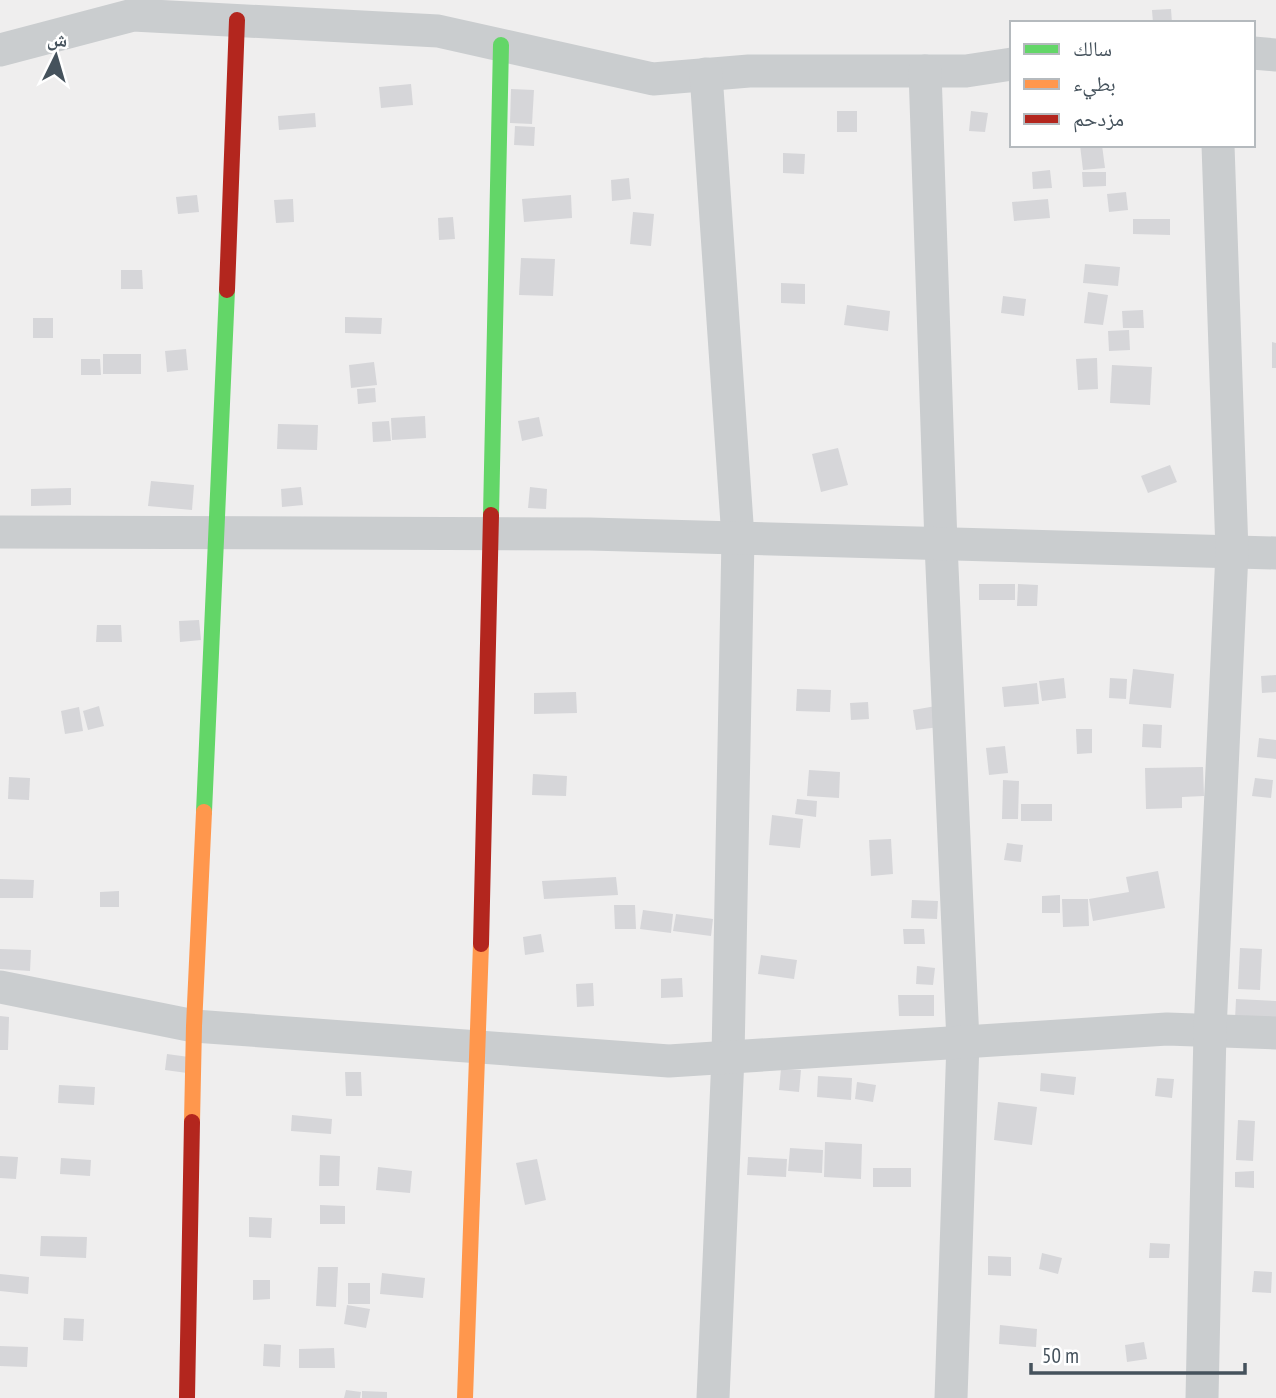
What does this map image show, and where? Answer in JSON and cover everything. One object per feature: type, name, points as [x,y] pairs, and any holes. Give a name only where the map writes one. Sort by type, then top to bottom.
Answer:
[{"type":"street","points":[[0,50],[133,15],[438,31],[653,79],[750,71],[966,71],[1010,64]]},
{"type":"street","points":[[187,1398],[194,1026],[218,533],[237,20]]},
{"type":"street","points":[[465,1398],[479,1047],[501,45]]},
{"type":"street","points":[[1255,53],[1276,55]]},
{"type":"street","points":[[925,71],[941,544],[963,1042],[951,1398]]},
{"type":"street","points":[[706,74],[738,538],[728,1057],[713,1398]]},
{"type":"street","points":[[1202,1398],[1210,1031],[1232,552],[1218,147]]},
{"type":"street","points":[[0,532],[738,538],[1276,553]]},
{"type":"street","points":[[0,987],[194,1026],[669,1061],[1167,1029],[1276,1033]]},
{"type":"building","points":[[1171,9],[1172,21],[1153,21],[1152,10]]},
{"type":"building","points":[[411,84],[413,105],[381,108],[379,87]]},
{"type":"building","points":[[511,89],[534,90],[532,124],[510,123]]},
{"type":"building","points":[[837,111],[857,111],[857,132],[837,132]]},
{"type":"building","points":[[971,111],[988,113],[985,132],[969,131]]},
{"type":"building","points":[[315,113],[316,127],[279,130],[278,116]]},
{"type":"building","points":[[515,126],[535,127],[534,146],[514,145]]},
{"type":"building","points":[[1080,147],[1102,147],[1105,168],[1083,170]]},
{"type":"building","points":[[783,153],[805,154],[804,174],[783,173]]},
{"type":"building","points":[[1050,170],[1052,188],[1033,189],[1032,172]]},
{"type":"building","points":[[1082,172],[1106,172],[1106,186],[1083,187]]},
{"type":"building","points":[[629,178],[631,199],[612,201],[611,180]]},
{"type":"building","points":[[1126,192],[1128,210],[1109,212],[1107,194]]},
{"type":"building","points":[[197,195],[199,212],[178,214],[176,197]]},
{"type":"building","points":[[571,195],[572,218],[524,222],[522,199]]},
{"type":"building","points":[[293,199],[294,222],[276,223],[274,200]]},
{"type":"building","points":[[1048,199],[1050,218],[1014,221],[1012,202]]},
{"type":"building","points":[[633,212],[654,214],[651,246],[630,244]]},
{"type":"building","points":[[453,217],[455,239],[439,240],[438,218]]},
{"type":"building","points":[[1133,219],[1170,219],[1170,235],[1133,234]]},
{"type":"building","points":[[521,258],[555,259],[553,296],[519,295]]},
{"type":"building","points":[[1085,264],[1120,267],[1118,286],[1083,283]]},
{"type":"building","points":[[121,270],[142,270],[143,289],[121,289]]},
{"type":"building","points":[[781,283],[805,284],[805,304],[781,303]]},
{"type":"building","points":[[1088,292],[1108,295],[1103,325],[1084,323]]},
{"type":"building","points":[[1003,296],[1026,299],[1024,316],[1001,313]]},
{"type":"building","points":[[847,305],[890,311],[888,331],[844,325]]},
{"type":"building","points":[[1143,310],[1144,328],[1123,328],[1122,311]]},
{"type":"building","points":[[345,317],[382,318],[381,334],[345,333]]},
{"type":"building","points":[[33,318],[53,318],[53,338],[33,338]]},
{"type":"building","points":[[1129,330],[1130,350],[1109,351],[1108,331]]},
{"type":"building","points":[[1272,342],[1276,343],[1276,368],[1272,368]]},
{"type":"building","points":[[186,349],[188,370],[167,372],[165,351]]},
{"type":"building","points":[[103,354],[141,354],[141,374],[103,374]]},
{"type":"building","points":[[1097,358],[1098,389],[1078,390],[1076,359]]},
{"type":"building","points":[[81,359],[100,359],[101,375],[81,375]]},
{"type":"building","points":[[374,362],[377,385],[351,388],[349,365]]},
{"type":"building","points":[[1112,365],[1152,367],[1150,405],[1110,403]]},
{"type":"building","points":[[375,388],[376,402],[358,404],[357,389]]},
{"type":"building","points":[[425,416],[426,438],[392,440],[391,418]]},
{"type":"building","points":[[539,417],[543,436],[522,441],[518,421]]},
{"type":"building","points":[[389,421],[391,441],[373,442],[372,422]]},
{"type":"building","points":[[278,424],[318,425],[317,450],[277,449]]},
{"type":"building","points":[[838,448],[848,485],[821,492],[812,454]]},
{"type":"building","points":[[1170,465],[1177,482],[1148,493],[1141,476]]},
{"type":"building","points":[[151,481],[194,485],[192,510],[148,506]]},
{"type":"building","points":[[301,487],[303,505],[282,507],[281,489]]},
{"type":"building","points":[[530,487],[547,489],[546,509],[528,508]]},
{"type":"building","points":[[71,488],[71,505],[31,506],[31,489]]},
{"type":"building","points":[[979,584],[1015,584],[1015,600],[979,600]]},
{"type":"building","points":[[1018,584],[1038,585],[1037,606],[1017,606]]},
{"type":"building","points":[[199,620],[201,640],[180,642],[179,621]]},
{"type":"building","points":[[97,625],[121,625],[122,642],[96,642]]},
{"type":"building","points":[[1133,669],[1174,674],[1171,708],[1129,704]]},
{"type":"building","points":[[1276,675],[1276,692],[1262,693],[1261,676]]},
{"type":"building","points":[[1064,678],[1066,698],[1042,701],[1039,681]]},
{"type":"building","points":[[1110,678],[1127,679],[1126,699],[1109,698]]},
{"type":"building","points":[[1037,683],[1039,704],[1004,707],[1002,687]]},
{"type":"building","points":[[797,689],[831,690],[830,712],[796,711]]},
{"type":"building","points":[[576,692],[577,713],[534,714],[534,693]]},
{"type":"building","points":[[868,702],[869,719],[851,720],[850,703]]},
{"type":"building","points":[[99,706],[104,726],[88,730],[83,711]]},
{"type":"building","points":[[936,706],[939,727],[916,730],[913,710]]},
{"type":"building","points":[[79,707],[83,731],[65,734],[61,711]]},
{"type":"building","points":[[1143,724],[1162,725],[1161,748],[1142,747]]},
{"type":"building","points":[[1076,729],[1092,729],[1092,753],[1077,754]]},
{"type":"building","points":[[1259,738],[1276,740],[1276,759],[1257,757]]},
{"type":"building","points":[[1005,746],[1008,773],[989,775],[986,748]]},
{"type":"building","points":[[1203,767],[1204,796],[1182,797],[1182,808],[1146,809],[1145,768]]},
{"type":"building","points":[[809,770],[840,772],[839,798],[807,796]]},
{"type":"building","points":[[533,774],[567,776],[566,796],[532,795]]},
{"type":"building","points":[[9,777],[30,778],[29,800],[8,799]]},
{"type":"building","points":[[1255,778],[1273,780],[1271,798],[1252,796]]},
{"type":"building","points":[[1003,780],[1019,781],[1018,819],[1002,819]]},
{"type":"building","points":[[797,799],[817,801],[816,817],[795,814]]},
{"type":"building","points":[[1021,804],[1052,804],[1052,821],[1021,821]]},
{"type":"building","points":[[772,815],[803,819],[800,848],[769,845]]},
{"type":"building","points":[[891,839],[893,874],[871,876],[869,840]]},
{"type":"building","points":[[1007,843],[1023,845],[1021,862],[1004,860]]},
{"type":"building","points":[[1158,871],[1165,908],[1093,921],[1089,899],[1129,892],[1126,877]]},
{"type":"building","points":[[616,877],[618,895],[544,899],[542,881]]},
{"type":"building","points":[[0,879],[34,880],[33,898],[0,898]]},
{"type":"building","points":[[119,891],[119,907],[100,907],[100,892]]},
{"type":"building","points":[[1060,895],[1060,913],[1042,913],[1042,896]]},
{"type":"building","points":[[1062,899],[1088,899],[1089,926],[1063,927]]},
{"type":"building","points":[[912,900],[938,901],[937,919],[911,918]]},
{"type":"building","points":[[614,905],[635,905],[636,929],[615,929]]},
{"type":"building","points":[[643,910],[673,914],[671,933],[640,929]]},
{"type":"building","points":[[676,914],[713,919],[711,936],[673,931]]},
{"type":"building","points":[[903,929],[924,929],[925,944],[904,944]]},
{"type":"building","points":[[541,934],[544,952],[525,955],[523,937]]},
{"type":"building","points":[[1240,948],[1262,949],[1260,990],[1238,989]]},
{"type":"building","points":[[0,949],[31,950],[30,971],[0,969]]},
{"type":"building","points":[[761,955],[797,960],[794,979],[758,974]]},
{"type":"building","points":[[917,966],[935,968],[933,985],[916,984]]},
{"type":"building","points":[[682,978],[683,997],[661,998],[661,979]]},
{"type":"building","points":[[593,983],[594,1006],[577,1007],[576,984]]},
{"type":"building","points":[[898,995],[934,995],[934,1016],[899,1016]]},
{"type":"building","points":[[1236,999],[1276,1001],[1276,1023],[1235,1020]]},
{"type":"building","points":[[0,1016],[9,1017],[8,1050],[0,1050]]},
{"type":"building","points":[[167,1054],[189,1057],[187,1073],[165,1070]]},
{"type":"building","points":[[781,1069],[801,1070],[799,1092],[779,1090]]},
{"type":"building","points":[[345,1072],[361,1072],[362,1096],[346,1096]]},
{"type":"building","points":[[1041,1073],[1076,1077],[1074,1095],[1040,1091]]},
{"type":"building","points":[[818,1076],[852,1078],[851,1100],[817,1097]]},
{"type":"building","points":[[1157,1078],[1174,1079],[1172,1098],[1155,1096]]},
{"type":"building","points":[[857,1082],[876,1085],[873,1102],[855,1099]]},
{"type":"building","points":[[59,1085],[95,1087],[94,1105],[58,1103]]},
{"type":"building","points":[[998,1102],[1037,1107],[1032,1145],[994,1140]]},
{"type":"building","points":[[292,1115],[332,1119],[331,1134],[291,1131]]},
{"type":"building","points":[[1238,1120],[1255,1121],[1253,1161],[1236,1160]]},
{"type":"building","points":[[825,1142],[862,1144],[861,1179],[824,1177]]},
{"type":"building","points":[[790,1148],[823,1150],[822,1173],[788,1171]]},
{"type":"building","points":[[320,1155],[340,1156],[339,1186],[319,1186]]},
{"type":"building","points":[[0,1156],[18,1157],[16,1179],[0,1178]]},
{"type":"building","points":[[748,1157],[787,1159],[786,1177],[747,1175]]},
{"type":"building","points":[[61,1158],[91,1160],[90,1176],[60,1174]]},
{"type":"building","points":[[537,1159],[546,1200],[525,1205],[516,1163]]},
{"type":"building","points":[[378,1167],[412,1171],[410,1193],[376,1190]]},
{"type":"building","points":[[873,1168],[911,1168],[911,1187],[873,1187]]},
{"type":"building","points":[[1254,1171],[1254,1188],[1235,1187],[1235,1172]]},
{"type":"building","points":[[320,1205],[345,1206],[345,1224],[320,1224]]},
{"type":"building","points":[[249,1217],[272,1218],[271,1238],[249,1237]]},
{"type":"building","points":[[41,1236],[87,1237],[86,1258],[40,1256]]},
{"type":"building","points":[[1150,1243],[1170,1244],[1169,1258],[1149,1258]]},
{"type":"building","points":[[1042,1253],[1062,1258],[1058,1274],[1039,1269]]},
{"type":"building","points":[[988,1256],[1011,1257],[1011,1276],[988,1275]]},
{"type":"building","points":[[318,1267],[338,1267],[336,1307],[316,1306]]},
{"type":"building","points":[[1254,1271],[1272,1272],[1271,1293],[1252,1292]]},
{"type":"building","points":[[382,1273],[425,1278],[423,1298],[380,1294]]},
{"type":"building","points":[[0,1274],[29,1277],[28,1294],[0,1291]]},
{"type":"building","points":[[253,1280],[270,1280],[270,1299],[253,1300]]},
{"type":"building","points":[[348,1283],[370,1283],[370,1304],[348,1304]]},
{"type":"building","points":[[347,1305],[370,1309],[366,1328],[344,1324]]},
{"type":"building","points":[[64,1318],[84,1319],[83,1341],[63,1340]]},
{"type":"building","points":[[1000,1325],[1037,1329],[1036,1347],[999,1344]]},
{"type":"building","points":[[1144,1342],[1147,1359],[1127,1362],[1125,1345]]},
{"type":"building","points":[[264,1344],[281,1345],[280,1367],[263,1366]]},
{"type":"building","points":[[0,1346],[28,1347],[27,1367],[0,1366]]},
{"type":"building","points":[[334,1348],[335,1368],[299,1368],[299,1349]]},
{"type":"building","points":[[346,1390],[361,1392],[360,1398],[344,1398]]},
{"type":"building","points":[[362,1391],[387,1392],[387,1398],[362,1398]]},
{"type":"traffic: fast","points":[[491,515],[501,45]]},
{"type":"traffic: fast","points":[[204,812],[227,290]]},
{"type":"traffic: slow","points":[[192,1122],[204,812]]},
{"type":"traffic: slow","points":[[465,1398],[481,944]]},
{"type":"traffic: jam","points":[[227,290],[237,20]]},
{"type":"traffic: jam","points":[[481,944],[491,515]]},
{"type":"traffic: jam","points":[[187,1398],[192,1122]]}]
